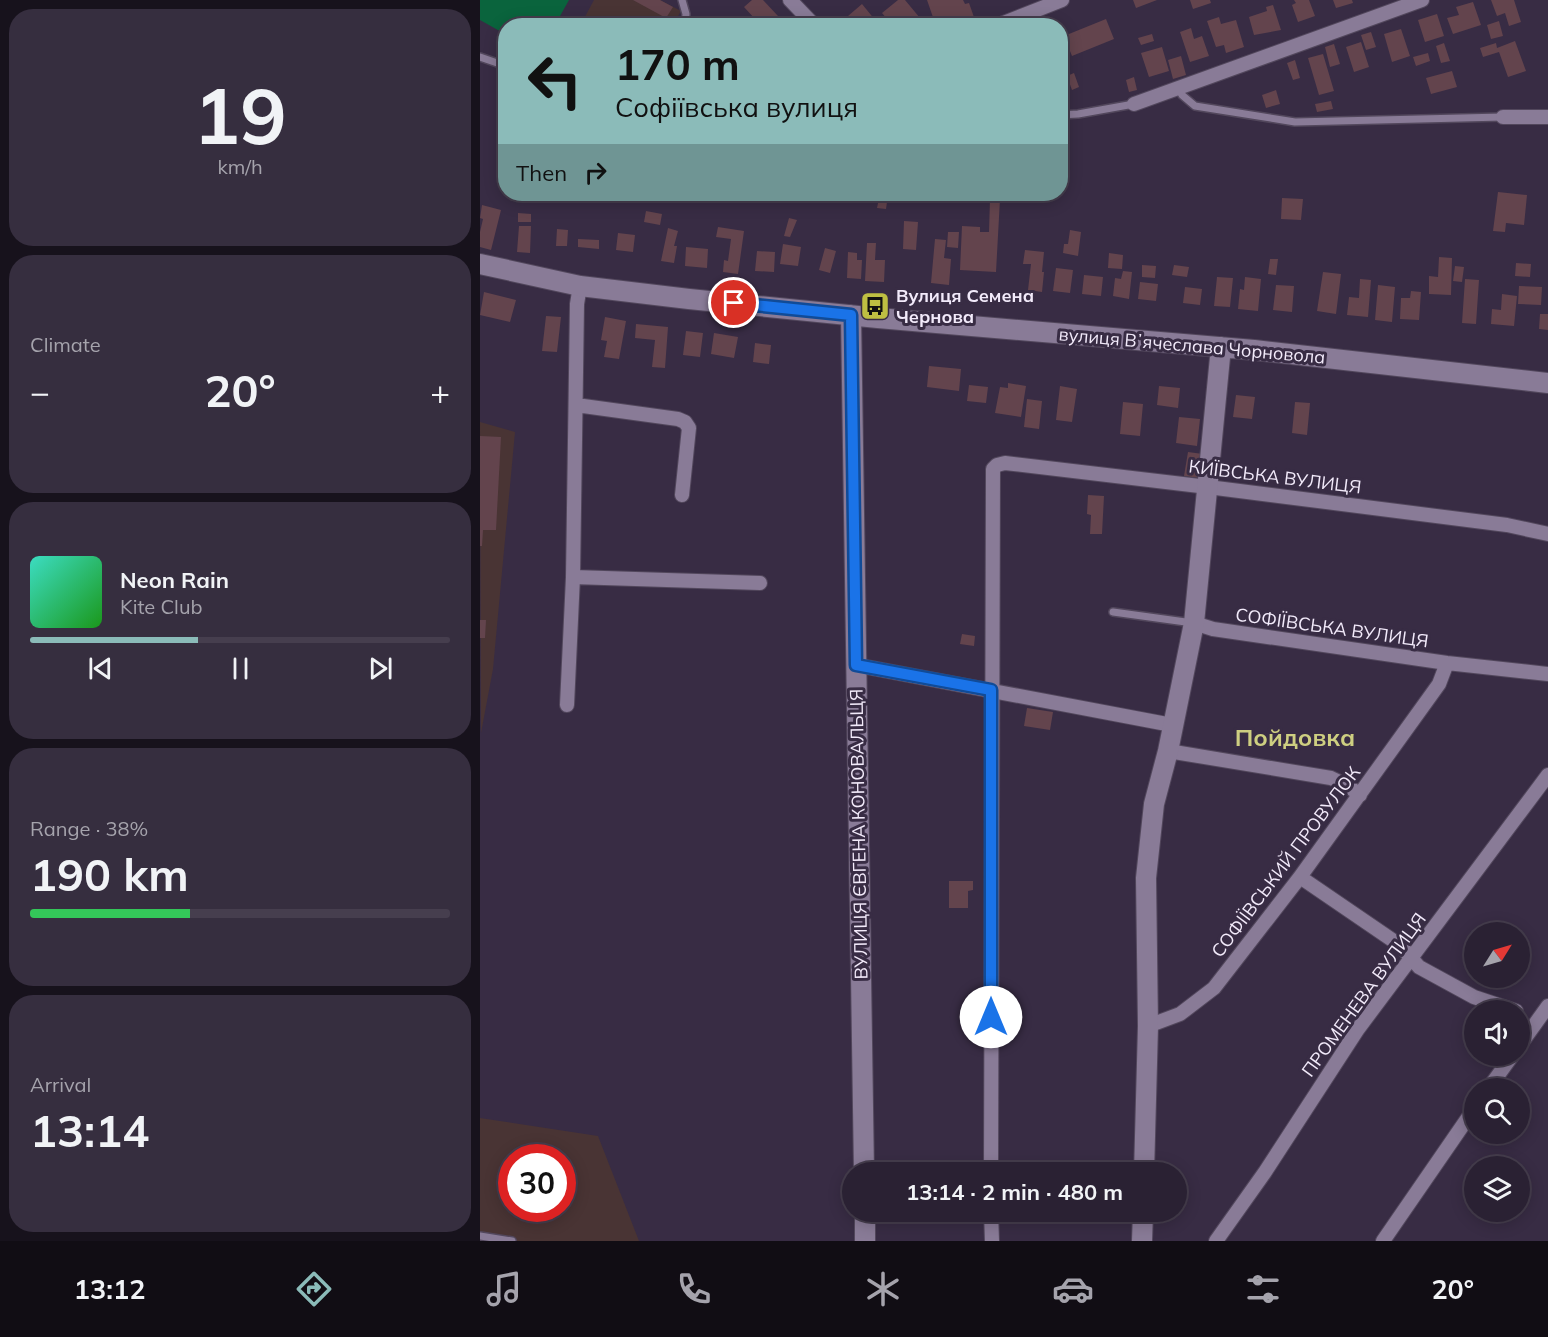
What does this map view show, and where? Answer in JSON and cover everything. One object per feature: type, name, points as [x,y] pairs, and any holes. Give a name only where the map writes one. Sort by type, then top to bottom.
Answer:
[{"type":"street","points":[[790,0],[807,18]]},
{"type":"street","points":[[1016,18],[1062,0]]},
{"type":"street","points":[[1134,104],[1422,0]]},
{"type":"street","points":[[1503,117],[1548,117]]},
{"type":"street","name":"вулиця Вʼячеслава Чорновола","points":[[480,264],[580,286],[851,315],[1221,347],[1548,383]]},
{"type":"street","points":[[567,705],[573,578],[577,304],[580,286]]},
{"type":"street","name":"ВУЛИЦЯ ЄВГЕНА КОНОВАЛЬЦЯ","points":[[851,315],[864,1162]]},
{"type":"street","points":[[1144,1162],[1148,1026],[1146,878],[1154,804],[1168,751],[1194,623],[1221,347]]},
{"type":"street","points":[[576,405],[678,419],[685,422],[689,428],[682,495]]},
{"type":"street","name":"КИЇВСЬКА ВУЛИЦЯ","points":[[991,690],[993,469],[997,465],[1005,463],[1208,487],[1507,525],[1548,534]]},
{"type":"street","points":[[573,578],[760,583]]},
{"type":"street","name":"СОФІЇВСЬКА ВУЛИЦЯ","points":[[1194,623],[1213,629],[1447,663],[1548,674]]},
{"type":"street","name":"СОФІЇВСЬКИЙ ПРОВУЛОК","points":[[1148,1026],[1180,1014],[1214,988],[1300,877],[1440,684],[1447,663]]},
{"type":"street","points":[[856,665],[1172,725]]},
{"type":"street","points":[[991,690],[991,1162]]},
{"type":"street","points":[[1168,751],[1331,778],[1360,795]]},
{"type":"street","name":"ПРОМЕНЕВА ВУЛИЦЯ","points":[[1216,1241],[1265,1172],[1358,1029],[1548,775]]},
{"type":"street","points":[[1300,877],[1401,946],[1419,967],[1483,1000]]},
{"type":"street","points":[[1530,1032],[1548,1006]]},
{"type":"street","points":[[1530,1017],[1538,1021]]},
{"type":"street","points":[[1383,1241],[1464,1124]]},
{"type":"street","points":[[865,1222],[865,1241]]},
{"type":"street","points":[[992,1222],[992,1241]]},
{"type":"street","points":[[1142,1241],[1143,1222]]},
{"type":"lane","points":[[682,0],[686,18]]},
{"type":"lane","points":[[480,57],[498,63]]},
{"type":"lane","points":[[1178,88],[1182,96],[1195,106],[1295,122],[1503,117]]},
{"type":"lane","points":[[1068,115],[1134,104]]},
{"type":"lane","name":"СОФІЇВСЬКА ВУЛИЦЯ","points":[[1113,612],[1194,623]]},
{"type":"lane","points":[[480,1236],[512,1241]]},
{"type":"shaded area","points":[[594,0],[660,0],[681,11],[677,18],[584,18]]},
{"type":"shaded area","points":[[480,422],[515,432],[493,669],[481,733]]},
{"type":"shaded area","points":[[480,1118],[598,1136],[639,1241],[480,1241]]},
{"type":"green space","points":[[480,0],[569,0],[559,18],[498,18],[498,30],[480,20]]},
{"type":"building","points":[[633,0],[660,0],[673,7],[666,18]]},
{"type":"building","points":[[752,0],[763,0],[778,16],[776,18],[754,18],[744,7]]},
{"type":"building","points":[[898,0],[905,0],[920,18],[886,18],[882,13]]},
{"type":"building","points":[[927,0],[963,0],[965,4],[969,3],[974,18],[956,18],[955,16],[933,18]]},
{"type":"building","points":[[1133,0],[1157,0],[1136,8]]},
{"type":"building","points":[[1190,0],[1210,0],[1211,3],[1193,9]]},
{"type":"building","points":[[1294,0],[1309,0],[1315,16],[1298,22],[1292,5],[1296,3]]},
{"type":"building","points":[[1333,0],[1352,0],[1353,3],[1336,8]]},
{"type":"building","points":[[1491,0],[1514,0],[1521,22],[1509,26],[1505,13],[1497,16]]},
{"type":"building","points":[[1473,2],[1481,25],[1453,34],[1447,18],[1459,15],[1456,7]]},
{"type":"building","points":[[862,4],[873,18],[850,18],[848,16]]},
{"type":"building","points":[[1273,5],[1281,30],[1254,35],[1249,17],[1267,11],[1266,7]]},
{"type":"building","points":[[1437,14],[1444,36],[1425,42],[1418,20]]},
{"type":"building","points":[[1219,17],[1221,24],[1236,20],[1244,47],[1226,53],[1224,45],[1216,47],[1207,21]]},
{"type":"building","points":[[1106,19],[1114,39],[1072,56],[1068,46],[1068,34]]},
{"type":"building","points":[[1499,21],[1503,36],[1491,39],[1487,25]]},
{"type":"building","points":[[1191,28],[1194,39],[1202,36],[1209,56],[1190,62],[1180,32]]},
{"type":"building","points":[[1401,29],[1410,56],[1392,62],[1384,34]]},
{"type":"building","points":[[1371,32],[1376,47],[1366,50],[1361,35]]},
{"type":"building","points":[[1152,34],[1154,41],[1141,45],[1138,38]]},
{"type":"building","points":[[1515,41],[1526,71],[1508,77],[1499,52],[1483,57],[1480,48],[1496,43],[1497,48]]},
{"type":"building","points":[[1361,42],[1369,67],[1354,72],[1346,47]]},
{"type":"building","points":[[1444,43],[1450,61],[1441,63],[1436,46]]},
{"type":"building","points":[[1334,44],[1340,64],[1330,67],[1325,47]]},
{"type":"building","points":[[1162,47],[1169,71],[1149,77],[1141,53]]},
{"type":"building","points":[[1428,53],[1430,61],[1416,66],[1413,57]]},
{"type":"building","points":[[1323,54],[1334,91],[1319,95],[1308,58]]},
{"type":"building","points":[[1181,56],[1186,75],[1173,79],[1168,60]]},
{"type":"building","points":[[1295,60],[1300,78],[1293,80],[1287,63]]},
{"type":"building","points":[[1452,71],[1457,87],[1431,94],[1426,78]]},
{"type":"building","points":[[1074,73],[1079,87],[1072,90],[1068,76]]},
{"type":"building","points":[[1134,77],[1137,90],[1129,92],[1126,80]]},
{"type":"building","points":[[1276,90],[1280,104],[1266,108],[1262,95]]},
{"type":"building","points":[[1331,101],[1333,109],[1317,112],[1315,104]]},
{"type":"building","points":[[1498,192],[1527,195],[1524,225],[1506,223],[1505,232],[1493,231]]},
{"type":"building","points":[[1282,198],[1303,199],[1301,220],[1281,219]]},
{"type":"building","points":[[878,201],[887,201],[886,209],[877,208]]},
{"type":"building","points":[[990,201],[1000,201],[996,272],[960,270],[962,226],[980,227],[980,232],[989,232]]},
{"type":"building","points":[[482,205],[501,210],[491,250],[480,247]]},
{"type":"building","points":[[646,211],[662,214],[660,225],[644,222]]},
{"type":"building","points":[[518,213],[531,214],[531,222],[518,222]]},
{"type":"building","points":[[789,218],[797,220],[790,237],[784,236]]},
{"type":"building","points":[[904,221],[918,222],[916,250],[903,249]]},
{"type":"building","points":[[519,226],[531,226],[530,253],[517,252]]},
{"type":"building","points":[[718,227],[744,231],[738,274],[723,272],[724,260],[728,261],[731,239],[716,237]]},
{"type":"building","points":[[668,228],[678,231],[674,246],[677,246],[674,263],[661,261]]},
{"type":"building","points":[[557,229],[568,230],[567,246],[556,246]]},
{"type":"building","points":[[1070,230],[1081,232],[1078,256],[1063,253],[1064,244],[1068,244]]},
{"type":"building","points":[[948,232],[959,232],[958,248],[947,247]]},
{"type":"building","points":[[618,233],[635,235],[633,252],[616,250]]},
{"type":"building","points":[[578,239],[599,240],[599,249],[578,247]]},
{"type":"building","points":[[935,239],[946,240],[944,258],[951,259],[949,285],[931,283]]},
{"type":"building","points":[[867,243],[876,243],[875,260],[885,260],[884,282],[865,281]]},
{"type":"building","points":[[783,244],[801,247],[798,266],[780,264]]},
{"type":"building","points":[[686,247],[708,249],[707,268],[685,266]]},
{"type":"building","points":[[825,248],[836,251],[830,273],[819,270]]},
{"type":"building","points":[[1025,250],[1044,252],[1042,292],[1028,290],[1031,264],[1023,264]]},
{"type":"building","points":[[757,251],[775,252],[774,272],[755,271]]},
{"type":"building","points":[[848,252],[857,253],[857,260],[862,260],[861,279],[847,278]]},
{"type":"building","points":[[1109,253],[1123,255],[1122,269],[1108,268]]},
{"type":"building","points":[[1439,257],[1452,258],[1451,295],[1429,294],[1429,276],[1438,277]]},
{"type":"building","points":[[1270,259],[1278,259],[1276,275],[1268,274]]},
{"type":"building","points":[[1516,263],[1531,264],[1530,277],[1515,276]]},
{"type":"building","points":[[1142,265],[1156,266],[1155,278],[1142,277]]},
{"type":"building","points":[[1174,265],[1189,267],[1187,277],[1172,275]]},
{"type":"building","points":[[1455,266],[1464,267],[1462,282],[1453,281]]},
{"type":"building","points":[[1056,268],[1073,270],[1070,293],[1053,291]]},
{"type":"building","points":[[1123,271],[1132,272],[1129,299],[1113,296],[1115,278],[1121,279]]},
{"type":"building","points":[[1323,272],[1341,274],[1336,314],[1317,311]]},
{"type":"building","points":[[1084,275],[1103,277],[1101,296],[1082,294]]},
{"type":"building","points":[[1217,277],[1233,278],[1230,307],[1214,306]]},
{"type":"building","points":[[1245,277],[1261,279],[1258,311],[1238,309],[1240,289],[1244,290]]},
{"type":"building","points":[[1360,279],[1371,280],[1368,317],[1347,315],[1349,297],[1359,298]]},
{"type":"building","points":[[1465,279],[1479,280],[1476,324],[1462,323]]},
{"type":"building","points":[[1140,282],[1158,284],[1156,301],[1138,299]]},
{"type":"building","points":[[1276,285],[1294,286],[1292,312],[1273,310]]},
{"type":"building","points":[[1378,285],[1395,287],[1392,322],[1375,320]]},
{"type":"building","points":[[1519,286],[1542,287],[1541,305],[1518,304]]},
{"type":"building","points":[[1185,287],[1202,289],[1200,305],[1183,303]]},
{"type":"building","points":[[1411,291],[1421,292],[1419,320],[1400,319],[1401,298],[1410,298]]},
{"type":"building","points":[[484,292],[516,300],[510,322],[480,315]]},
{"type":"building","points":[[1502,294],[1517,296],[1514,326],[1491,324],[1492,309],[1501,310]]},
{"type":"building","points":[[1540,314],[1548,314],[1548,330],[1539,329]]},
{"type":"building","points":[[546,316],[561,317],[557,352],[542,351]]},
{"type":"building","points":[[605,317],[626,321],[619,359],[604,357],[607,341],[601,340]]},
{"type":"building","points":[[636,324],[668,327],[665,368],[652,367],[655,340],[635,338]]},
{"type":"building","points":[[686,331],[703,333],[700,357],[683,355]]},
{"type":"building","points":[[714,333],[738,337],[734,358],[711,354]]},
{"type":"building","points":[[755,343],[771,345],[769,364],[753,362]]},
{"type":"building","points":[[929,366],[961,369],[959,391],[927,387]]},
{"type":"building","points":[[1008,383],[1026,386],[1021,417],[995,413],[1000,387],[1008,388]]},
{"type":"building","points":[[969,385],[988,387],[986,403],[967,401]]},
{"type":"building","points":[[1060,386],[1077,389],[1072,422],[1056,420]]},
{"type":"building","points":[[1159,386],[1180,388],[1178,408],[1157,405]]},
{"type":"building","points":[[1236,395],[1255,397],[1252,419],[1233,417]]},
{"type":"building","points":[[1027,399],[1042,401],[1039,429],[1024,427]]},
{"type":"building","points":[[1123,402],[1143,404],[1140,436],[1120,434]]},
{"type":"building","points":[[1295,402],[1310,403],[1307,435],[1292,433]]},
{"type":"building","points":[[1179,417],[1200,419],[1197,446],[1176,443]]},
{"type":"building","points":[[480,436],[501,437],[496,530],[483,530],[482,546],[480,546]]},
{"type":"building","points":[[1188,452],[1203,454],[1200,478],[1184,476]]},
{"type":"building","points":[[1088,495],[1104,496],[1102,534],[1090,534],[1091,515],[1087,514]]},
{"type":"building","points":[[480,620],[486,620],[485,638],[480,638]]},
{"type":"building","points":[[962,634],[975,636],[974,646],[960,644]]},
{"type":"building","points":[[1027,708],[1053,712],[1050,730],[1024,726]]},
{"type":"building","points":[[949,881],[973,881],[973,890],[968,891],[968,908],[949,908]]},
{"type":"place","name":"Вулиця Семена Чернова","points":[[875,306]]},
{"type":"district","name":"Пойдовка","points":[[1295,738]]},
{"type":"route","points":[[734,303],[851,315],[856,665],[991,690],[991,1017]]}]
